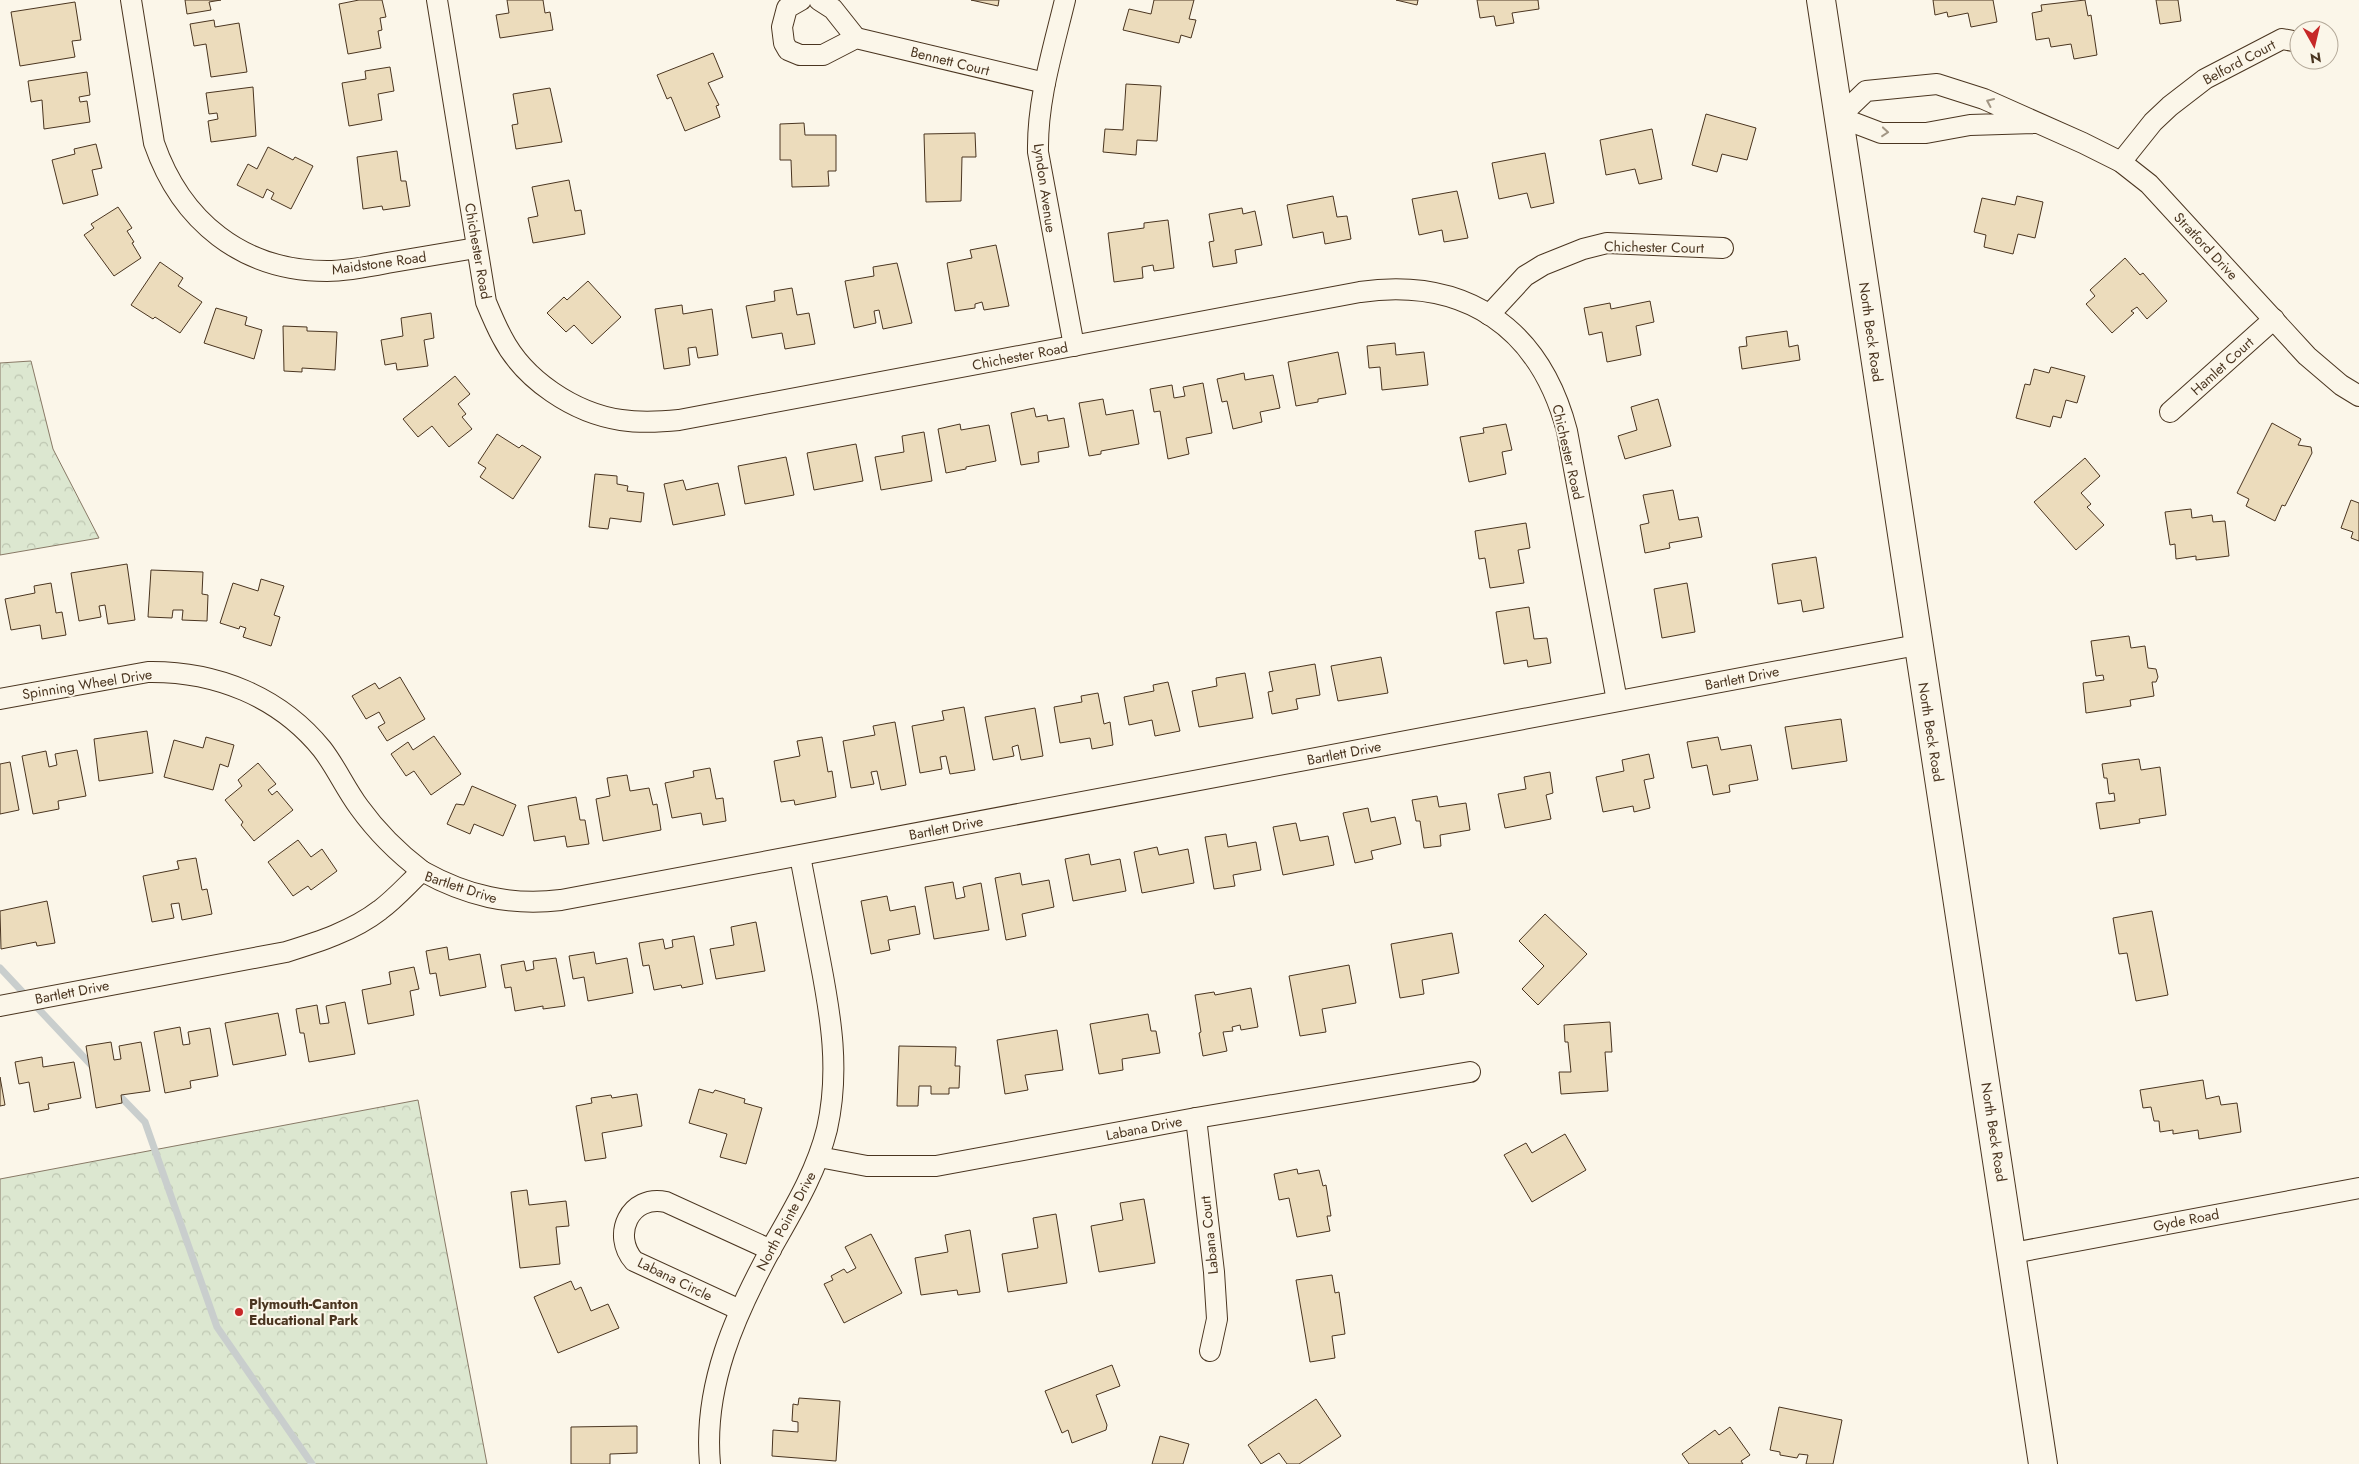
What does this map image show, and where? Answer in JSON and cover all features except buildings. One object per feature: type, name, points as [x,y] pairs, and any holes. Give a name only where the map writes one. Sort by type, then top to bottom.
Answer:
[{"type":"main road","name":"North Beck Road","points":[[1821,0],[1917,645],[2013,1253],[2043,1464]]},
{"type":"street","name":"Maidstone Road","points":[[131,0],[154,143],[162,165],[182,200],[215,234],[241,251],[273,264],[300,270],[348,270],[476,248]]},
{"type":"street","name":"Chichester Road","points":[[437,0],[486,302],[502,338],[518,360],[536,380],[563,399],[594,413],[620,420],[646,423],[679,420],[1386,288],[1413,288],[1440,293],[1466,302],[1489,314],[1512,331],[1531,352],[1550,383],[1561,410],[1618,701]]},
{"type":"street","points":[[801,0],[787,8],[782,34],[788,50],[800,56],[823,55],[856,38],[833,9],[819,0]]},
{"type":"street","name":"Lyndon Avenue","points":[[1065,0],[1045,83],[1038,125],[1038,152],[1074,346]]},
{"type":"street","name":"Bennett Court","points":[[856,38],[1045,83]]},
{"type":"street","name":"Belford Court","points":[[2122,162],[2154,122],[2170,106],[2205,79],[2282,39],[2289,40]]},
{"type":"street","name":"Stratford Drive","points":[[2035,123],[1970,125],[1926,133],[1881,133],[1839,117],[1866,91],[1936,84],[1984,100],[2122,162],[2149,184],[2307,356],[2341,385],[2359,396]]},
{"type":"street","name":"Chichester Court","points":[[1489,314],[1525,276],[1543,265],[1583,249],[1607,243],[1723,248]]},
{"type":"street","name":"Hamlet Court","points":[[2170,412],[2274,320]]},
{"type":"street","name":"Bartlett Drive","points":[[0,1006],[294,950],[327,939],[366,920],[380,910],[422,871],[448,885],[482,897],[510,902],[539,902],[800,856],[1917,645]]},
{"type":"street","name":"Spinning Wheel Drive","points":[[0,699],[148,672],[199,675],[234,685],[261,698],[302,728],[322,750],[358,806],[382,837],[399,854],[422,871]]},
{"type":"street","name":"North Pointe Drive","points":[[710,1464],[710,1425],[726,1341],[771,1250],[803,1194],[818,1157],[831,1104],[834,1048],[832,1024],[800,856]]},
{"type":"street","name":"Labana Drive","points":[[818,1157],[867,1166],[936,1166],[1196,1118],[1470,1072]]},
{"type":"street","name":"Labana Court","points":[[1196,1118],[1214,1272],[1217,1319],[1210,1351]]},
{"type":"street","name":"Gyde Road","points":[[2013,1253],[2359,1188]]},
{"type":"street","name":"Labana Circle","points":[[740,1310],[634,1260],[627,1253],[624,1242],[623,1231],[629,1218],[642,1203],[654,1200],[666,1202],[771,1250]]},
{"type":"green space","points":[[31,361],[53,449],[99,538],[0,555],[0,363]]},
{"type":"green space","name":"Plymouth-Canton Educational Park","points":[[418,1100],[487,1464],[0,1464],[0,1179]]},
{"type":"waterway","points":[[0,968],[94,1068]]},
{"type":"waterway","points":[[115,1091],[145,1122],[217,1327],[312,1464]]},
{"type":"place","name":"Plymouth-Canton Educational Park","points":[[239,1312]]}]
